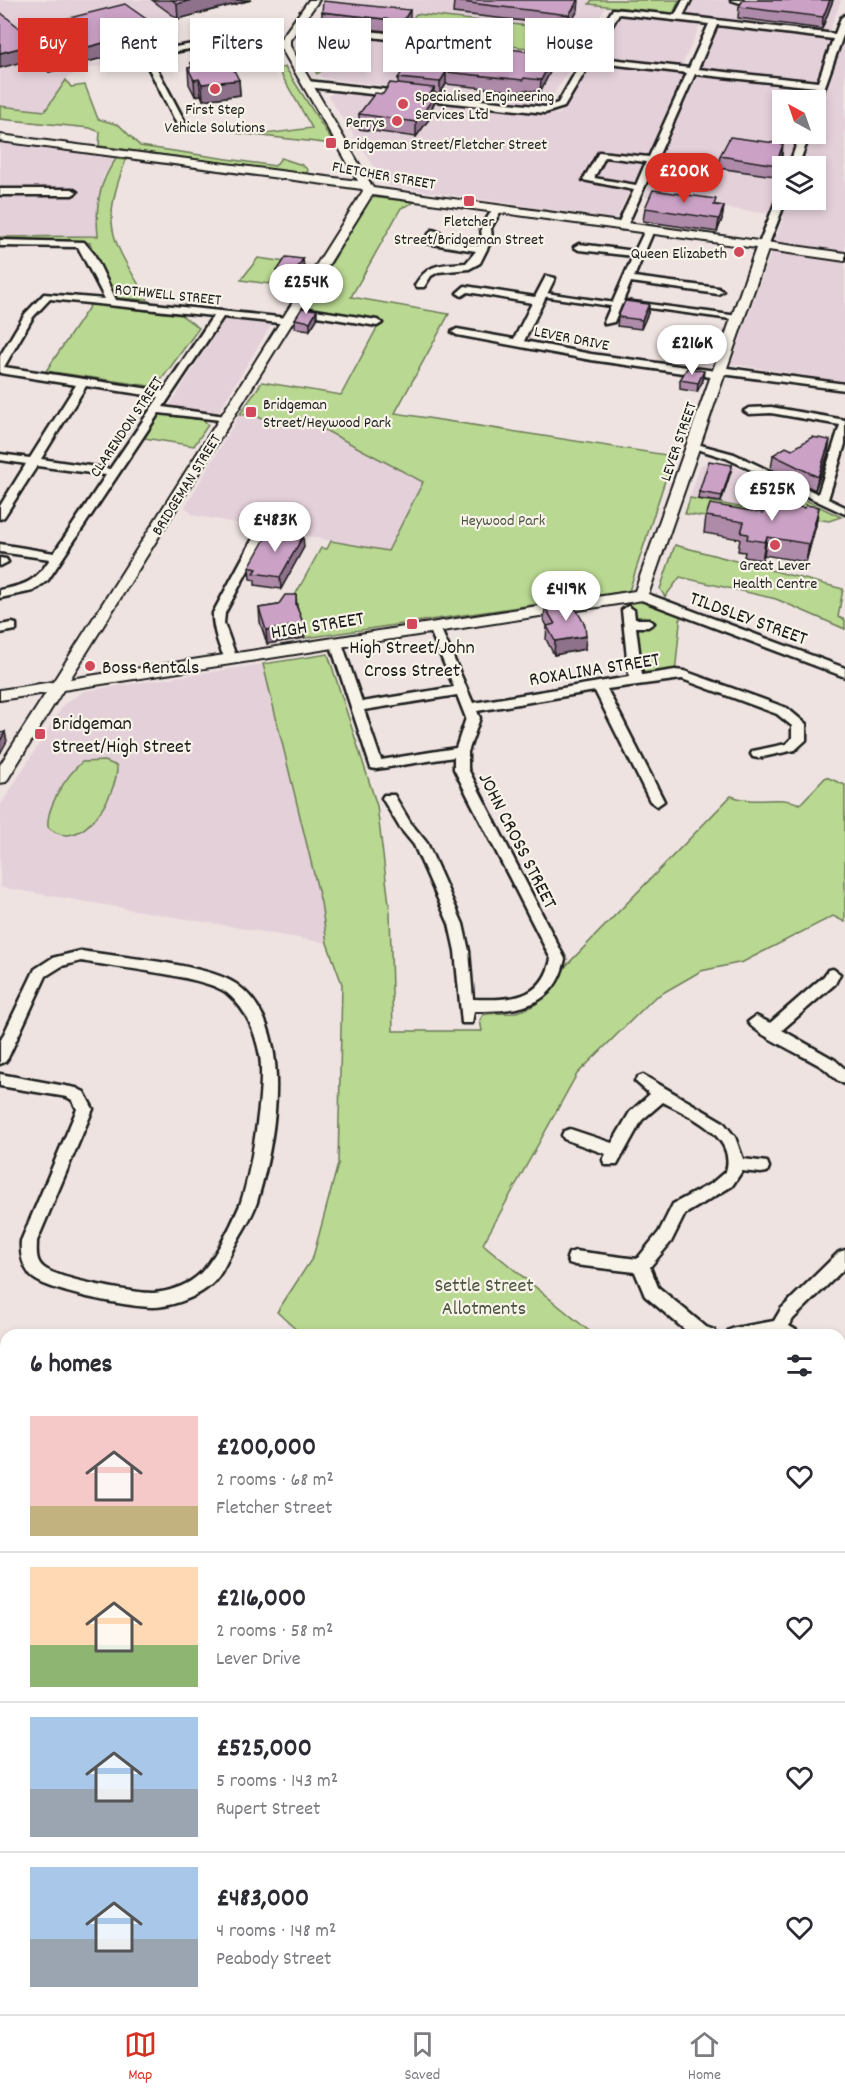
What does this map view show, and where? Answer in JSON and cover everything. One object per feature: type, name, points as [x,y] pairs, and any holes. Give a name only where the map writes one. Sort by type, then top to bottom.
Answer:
[{"type":"street","points":[[314,0],[285,40],[285,46],[369,188]]},
{"type":"street","points":[[678,18],[687,0]]},
{"type":"street","points":[[735,0],[740,1]]},
{"type":"street","points":[[612,18],[616,11],[837,37]]},
{"type":"street","points":[[820,90],[845,18]]},
{"type":"street","points":[[622,226],[714,22]]},
{"type":"street","points":[[295,26],[383,36]]},
{"type":"street","points":[[180,122],[151,65],[153,57],[167,51],[192,47],[285,46]]},
{"type":"street","points":[[520,51],[525,52]]},
{"type":"street","points":[[614,62],[822,85]]},
{"type":"street","points":[[308,84],[544,110],[561,105],[581,72]]},
{"type":"street","name":"FLETCHER STREET","points":[[0,138],[142,156],[369,188],[497,209],[845,257]]},
{"type":"street","points":[[639,188],[588,180],[602,154],[652,160]]},
{"type":"street","name":"BRIDGEMAN STREET","points":[[3,770],[369,188]]},
{"type":"street","points":[[0,192],[72,192]]},
{"type":"street","points":[[420,285],[427,274],[436,269],[473,264],[487,239],[486,228],[497,209]]},
{"type":"street","name":"LEVER STREET","points":[[640,595],[777,210]]},
{"type":"street","points":[[609,322],[649,230]]},
{"type":"street","points":[[435,232],[429,241],[482,249]]},
{"type":"street","points":[[0,243],[81,244],[87,249],[99,282],[111,301]]},
{"type":"street","points":[[579,247],[638,254]]},
{"type":"street","points":[[518,342],[550,278]]},
{"type":"street","points":[[628,279],[718,291]]},
{"type":"street","points":[[462,293],[465,289],[541,298],[617,303],[738,318]]},
{"type":"street","name":"ROTHWELL STREET","points":[[0,365],[32,313],[45,297],[111,301],[220,314],[291,315],[377,323]]},
{"type":"street","name":"CLARENDON STREET","points":[[0,594],[38,584],[220,314]]},
{"type":"street","name":"LEVER DRIVE","points":[[457,332],[591,357],[845,387]]},
{"type":"street","points":[[0,370],[166,395]]},
{"type":"street","points":[[0,515],[83,383]]},
{"type":"street","points":[[156,410],[225,419]]},
{"type":"street","points":[[749,411],[794,410],[845,424],[822,500]]},
{"type":"street","points":[[693,446],[730,456],[845,512]]},
{"type":"street","points":[[0,457],[113,473]]},
{"type":"street","points":[[231,659],[218,623],[219,613],[261,535]]},
{"type":"street","points":[[0,548],[58,557]]},
{"type":"street","name":"HIGH STREET","points":[[0,695],[640,595]]},
{"type":"street","name":"TILDSLEY STREET","points":[[640,595],[845,673]]},
{"type":"street","points":[[628,610],[636,680]]},
{"type":"street","points":[[630,623],[648,623]]},
{"type":"street","points":[[336,643],[376,765],[461,752],[473,722],[435,628]]},
{"type":"street","name":"ROXALINA STREET","points":[[469,708],[636,680],[684,675],[782,711],[799,724],[799,740],[790,747],[758,754]]},
{"type":"street","points":[[598,687],[657,801]]},
{"type":"street","points":[[357,707],[461,690]]},
{"type":"street","name":"JOHN CROSS STREET","points":[[389,798],[407,828],[424,850],[456,924],[462,951],[466,1012],[527,1001],[543,993],[552,981],[558,959],[468,786],[461,769],[461,752]]},
{"type":"street","points":[[0,1058],[40,973],[65,960],[81,956],[208,977],[231,988],[243,998],[259,1024],[268,1058],[265,1127],[248,1204],[211,1275],[186,1292],[151,1300],[67,1286],[46,1279],[37,1272],[28,1256],[29,1241],[85,1109],[78,1096],[70,1092],[0,1080]]},
{"type":"street","points":[[770,1031],[825,992],[833,974]]},
{"type":"street","points":[[756,1022],[830,1064],[845,1078]]},
{"type":"street","points":[[641,1266],[666,1235],[677,1211],[686,1203],[720,1187],[728,1180],[735,1164],[730,1144],[720,1129],[702,1114],[660,1095],[643,1081]]},
{"type":"street","points":[[570,1135],[613,1156],[636,1116],[660,1095]]},
{"type":"street","points":[[735,1164],[761,1167]]},
{"type":"street","points":[[784,1329],[787,1314],[845,1257]]},
{"type":"street","points":[[575,1258],[641,1266]]},
{"type":"street","points":[[641,1266],[651,1291],[696,1329]]},
{"type":"shaded area","points":[[0,0],[251,0],[178,19],[100,18],[100,59],[88,62],[88,18],[18,18],[18,72],[80,72],[68,77],[45,111],[0,106]]},
{"type":"shaded area","points":[[330,0],[592,0],[590,4],[606,6],[599,18],[525,18],[525,48],[513,46],[513,18],[383,18],[383,31],[371,30],[371,18],[320,18]]},
{"type":"shaded area","points":[[693,0],[841,0],[829,33],[695,17],[686,13]]},
{"type":"shaded area","points":[[618,13],[701,24],[681,67],[614,59],[614,21]]},
{"type":"shaded area","points":[[719,26],[826,37],[831,43],[845,45],[845,382],[731,364],[784,216],[644,197],[673,126],[698,77]]},
{"type":"shaded area","points":[[371,38],[383,39],[383,72],[513,72],[513,54],[525,56],[525,72],[569,72],[546,105],[322,78],[317,72],[371,72]]},
{"type":"shaded area","points":[[100,61],[100,66],[88,68],[88,64]]},
{"type":"shaded area","points":[[614,65],[688,73],[616,219],[390,186],[384,182],[328,96],[338,91],[560,114],[586,72],[614,72]]},
{"type":"shaded area","points":[[0,143],[116,159],[103,176],[98,236],[0,237]]},
{"type":"shaded area","points":[[225,319],[271,325],[217,414],[169,407]]},
{"type":"shaded area","points":[[240,414],[321,428],[423,482],[388,551],[193,515],[185,507]]},
{"type":"shaded area","points":[[708,461],[733,466],[776,486],[769,512],[690,498],[700,466]]},
{"type":"shaded area","points":[[263,664],[321,903],[327,943],[0,887],[0,806],[64,704],[84,691]]},
{"type":"green space","points":[[592,0],[679,0],[673,14],[589,4]]},
{"type":"green space","points":[[416,14],[454,18],[413,18]]},
{"type":"green space","points":[[513,24],[525,26],[525,48],[513,46]]},
{"type":"green space","points":[[284,67],[334,144],[236,133],[237,126],[253,127],[258,135],[312,128],[280,72],[284,72]]},
{"type":"green space","points":[[66,80],[71,87],[85,85],[98,119],[119,125],[140,146],[275,166],[281,158],[302,165],[308,170],[306,174],[99,146],[100,132],[90,128],[0,119],[0,106],[45,111]]},
{"type":"green space","points":[[116,159],[126,160],[113,203],[114,234],[126,263],[148,300],[116,298],[104,280],[90,243],[70,240],[0,239],[0,237],[98,236],[97,215],[102,186]]},
{"type":"green space","name":"Heywood Park","points":[[371,197],[415,202],[401,208],[351,297],[449,314],[395,413],[673,456],[629,591],[306,638],[298,619],[298,609],[288,608],[321,548],[327,549],[331,541],[388,551],[423,482],[321,428],[240,414],[262,382],[341,395],[380,322],[304,310]]},
{"type":"green space","points":[[258,258],[286,262],[269,284],[241,280]]},
{"type":"green space","points":[[91,304],[181,315],[199,328],[156,387],[46,371]]},
{"type":"green space","points":[[160,414],[204,420],[208,425],[194,446],[144,438]]},
{"type":"green space","points":[[776,486],[841,517],[829,521],[769,512]]},
{"type":"green space","points":[[690,498],[757,510],[752,524],[685,514]]},
{"type":"green space","points":[[675,545],[843,589],[838,617],[845,620],[845,629],[776,599],[680,577],[665,597],[660,589]]},
{"type":"green space","points":[[640,595],[681,613],[675,674],[636,680],[627,599]]},
{"type":"green space","name":"Settle Street Allotments","points":[[328,654],[377,806],[390,912],[393,1031],[482,1031],[480,1020],[483,1015],[522,1011],[538,1003],[551,991],[564,968],[731,796],[750,800],[784,800],[800,804],[826,777],[845,785],[845,922],[833,916],[743,962],[701,971],[654,998],[577,1074],[483,1244],[587,1329],[295,1329],[277,1312],[313,1257],[338,1164],[342,984],[327,943],[321,903],[263,664]]},
{"type":"green space","points":[[105,761],[117,766],[116,778],[104,806],[95,818],[85,828],[73,834],[60,834],[48,827],[50,810],[54,801],[76,768],[82,762]]},
{"type":"building","points":[[172,0],[191,0],[177,4]]},
{"type":"building","points":[[454,0],[578,0],[569,15]]},
{"type":"building","points":[[743,0],[830,0],[823,17],[739,7]]},
{"type":"building","points":[[323,1],[410,10],[405,18],[383,19],[322,12]]},
{"type":"building","points":[[125,4],[145,18],[100,18],[100,44],[88,47],[88,18],[70,18]]},
{"type":"building","points":[[0,12],[18,27],[18,48],[0,53]]},
{"type":"building","points":[[513,49],[525,51],[525,72],[545,72],[541,80],[524,78],[523,80],[446,72],[513,72]]},
{"type":"building","points":[[190,72],[235,72],[239,80],[202,84],[199,79],[194,80]]},
{"type":"building","points":[[402,72],[446,72],[440,82],[398,78]]},
{"type":"building","points":[[390,83],[434,88],[427,99],[432,100],[416,122],[359,114],[375,93],[383,94]]},
{"type":"building","points":[[730,137],[783,144],[779,156],[772,156],[772,164],[720,156]]},
{"type":"building","points":[[653,190],[716,199],[714,205],[724,206],[719,219],[645,208]]},
{"type":"building","points":[[286,257],[303,259],[293,275],[277,271]]},
{"type":"building","points":[[625,301],[649,304],[642,320],[618,317]]},
{"type":"building","points":[[302,308],[317,310],[310,322],[295,319]]},
{"type":"building","points":[[687,368],[704,371],[698,383],[680,380]]},
{"type":"building","points":[[812,437],[830,440],[818,477],[773,455],[786,447],[792,450]]},
{"type":"building","points":[[709,461],[732,465],[722,496],[699,492]]},
{"type":"building","points":[[766,502],[805,508],[806,505],[819,507],[809,544],[767,537],[765,542],[747,539],[748,534],[741,533],[744,522],[706,516],[710,504],[763,513]]},
{"type":"building","points":[[270,530],[303,536],[280,577],[254,573],[257,569],[249,567]]},
{"type":"building","points":[[285,595],[296,595],[296,605],[304,625],[266,630],[259,608],[278,605]]},
{"type":"building","points":[[572,602],[585,625],[586,636],[555,641],[547,626],[555,624],[545,607]]},
{"type":"place","name":"First Step Vehicle Solutions","points":[[215,89]]},
{"type":"place","name":"Specialised Engineering Services Ltd","points":[[403,104]]},
{"type":"place","name":"Perrys","points":[[397,121]]},
{"type":"place","name":"Bridgeman Street/Fletcher Street","points":[[331,143]]},
{"type":"place","name":"Fletcher Street/Bridgeman Street","points":[[469,201]]},
{"type":"place","name":"Queen Elizabeth","points":[[739,252]]},
{"type":"place","name":"Bridgeman Street/Heywood Park","points":[[251,412]]},
{"type":"place","name":"Great Lever Health Centre","points":[[775,545]]},
{"type":"place","name":"High Street/John Cross Street","points":[[412,624]]},
{"type":"place","name":"Boss Rentals","points":[[90,666]]},
{"type":"place","name":"Bridgeman Street/High Street","points":[[40,734]]}]
